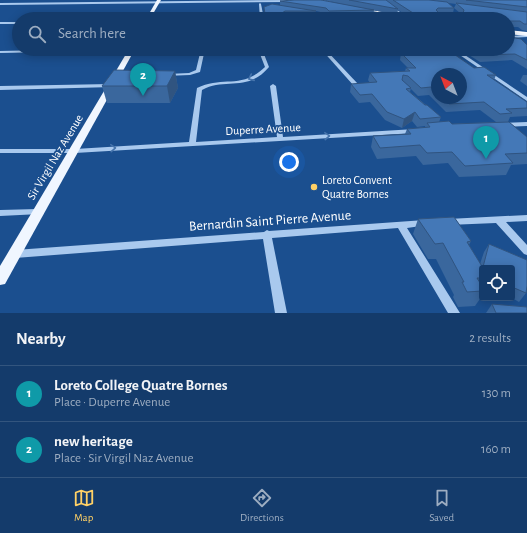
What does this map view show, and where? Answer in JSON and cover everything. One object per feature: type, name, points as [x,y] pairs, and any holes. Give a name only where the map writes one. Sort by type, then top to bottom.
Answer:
[{"type":"main road","points":[[152,12],[158,1]]},
{"type":"main road","points":[[352,9],[369,12]]},
{"type":"main road","points":[[515,33],[527,35]]},
{"type":"main road","name":"Sir Virgil Naz Avenue","points":[[0,279],[37,212],[111,86],[121,75],[129,56]]},
{"type":"street","points":[[0,9],[18,0]]},
{"type":"street","points":[[235,0],[267,5]]},
{"type":"street","points":[[381,0],[398,12]]},
{"type":"street","points":[[0,4],[158,1],[290,1]]},
{"type":"street","points":[[260,4],[261,12]]},
{"type":"street","points":[[0,23],[12,22]]},
{"type":"street","points":[[515,36],[527,35]]},
{"type":"street","points":[[0,52],[12,52]]},
{"type":"street","points":[[162,75],[184,75],[195,72],[200,68],[202,56]]},
{"type":"street","points":[[192,144],[198,89],[206,85],[238,83],[251,79],[262,72],[266,67],[262,56]]},
{"type":"street","points":[[329,56],[356,85]]},
{"type":"street","points":[[463,56],[527,99]]},
{"type":"street","points":[[0,88],[111,86]]},
{"type":"street","points":[[273,86],[280,139]]},
{"type":"street","points":[[498,126],[527,124]]},
{"type":"street","name":"Duperre Avenue","points":[[0,151],[74,151],[423,130]]},
{"type":"street","points":[[0,213],[37,212]]},
{"type":"street","name":"Bernardin Saint Pierre Avenue","points":[[15,254],[268,234],[527,218]]},
{"type":"street","points":[[498,219],[527,251]]},
{"type":"street","points":[[401,225],[454,313]]},
{"type":"street","points":[[268,234],[281,313]]},
{"type":"building","points":[[321,0],[374,10],[329,11],[326,8],[280,1]]},
{"type":"building","points":[[349,0],[386,0],[398,9]]},
{"type":"building","points":[[393,0],[429,0],[447,2],[454,8],[438,8],[436,10],[438,12],[411,12]]},
{"type":"building","points":[[466,0],[527,0],[527,7]]},
{"type":"building","points":[[456,3],[527,12],[527,24],[520,21],[515,21],[515,12],[463,12],[464,10]]},
{"type":"building","points":[[272,4],[316,11],[265,12],[264,7]]},
{"type":"building","points":[[515,38],[521,39],[527,45],[527,60],[515,54]]},
{"type":"building","points":[[404,56],[457,56],[474,68],[484,67],[496,75],[487,75],[527,102],[527,108],[506,109],[512,113],[500,114],[484,102],[467,103],[467,68],[431,68],[431,87],[421,88],[408,76],[403,75],[402,80],[411,88],[406,89],[441,117],[420,119],[415,112],[404,119],[387,112],[372,94],[360,95],[351,84],[377,82],[370,73],[410,71],[406,68],[416,68]]},
{"type":"building","points":[[114,70],[175,71],[167,86],[102,86]]},
{"type":"building","points":[[449,121],[452,124],[509,122],[527,137],[527,153],[505,154],[513,163],[465,166],[452,152],[427,153],[420,145],[380,148],[373,136],[411,134],[407,129],[430,127],[427,123]]},
{"type":"building","points":[[454,217],[471,241],[467,242],[481,265],[479,265],[479,278],[477,278],[479,281],[479,291],[467,292],[462,282],[464,282],[443,243],[435,244],[418,219]]},
{"type":"building","points":[[489,244],[527,260],[526,293],[515,288],[515,265],[484,265]]},
{"type":"building","points":[[492,304],[527,307],[527,313],[496,313]]},
{"type":"tram line","points":[[362,9],[381,12]]},
{"type":"tram line","points":[[515,32],[527,33]]},
{"type":"place","name":"new heritage","points":[[143,96]]},
{"type":"place","name":"Loreto College Quatre Bornes","points":[[486,159]]},
{"type":"place","name":"Loreto Convent Quatre Bornes","points":[[314,187]]}]
